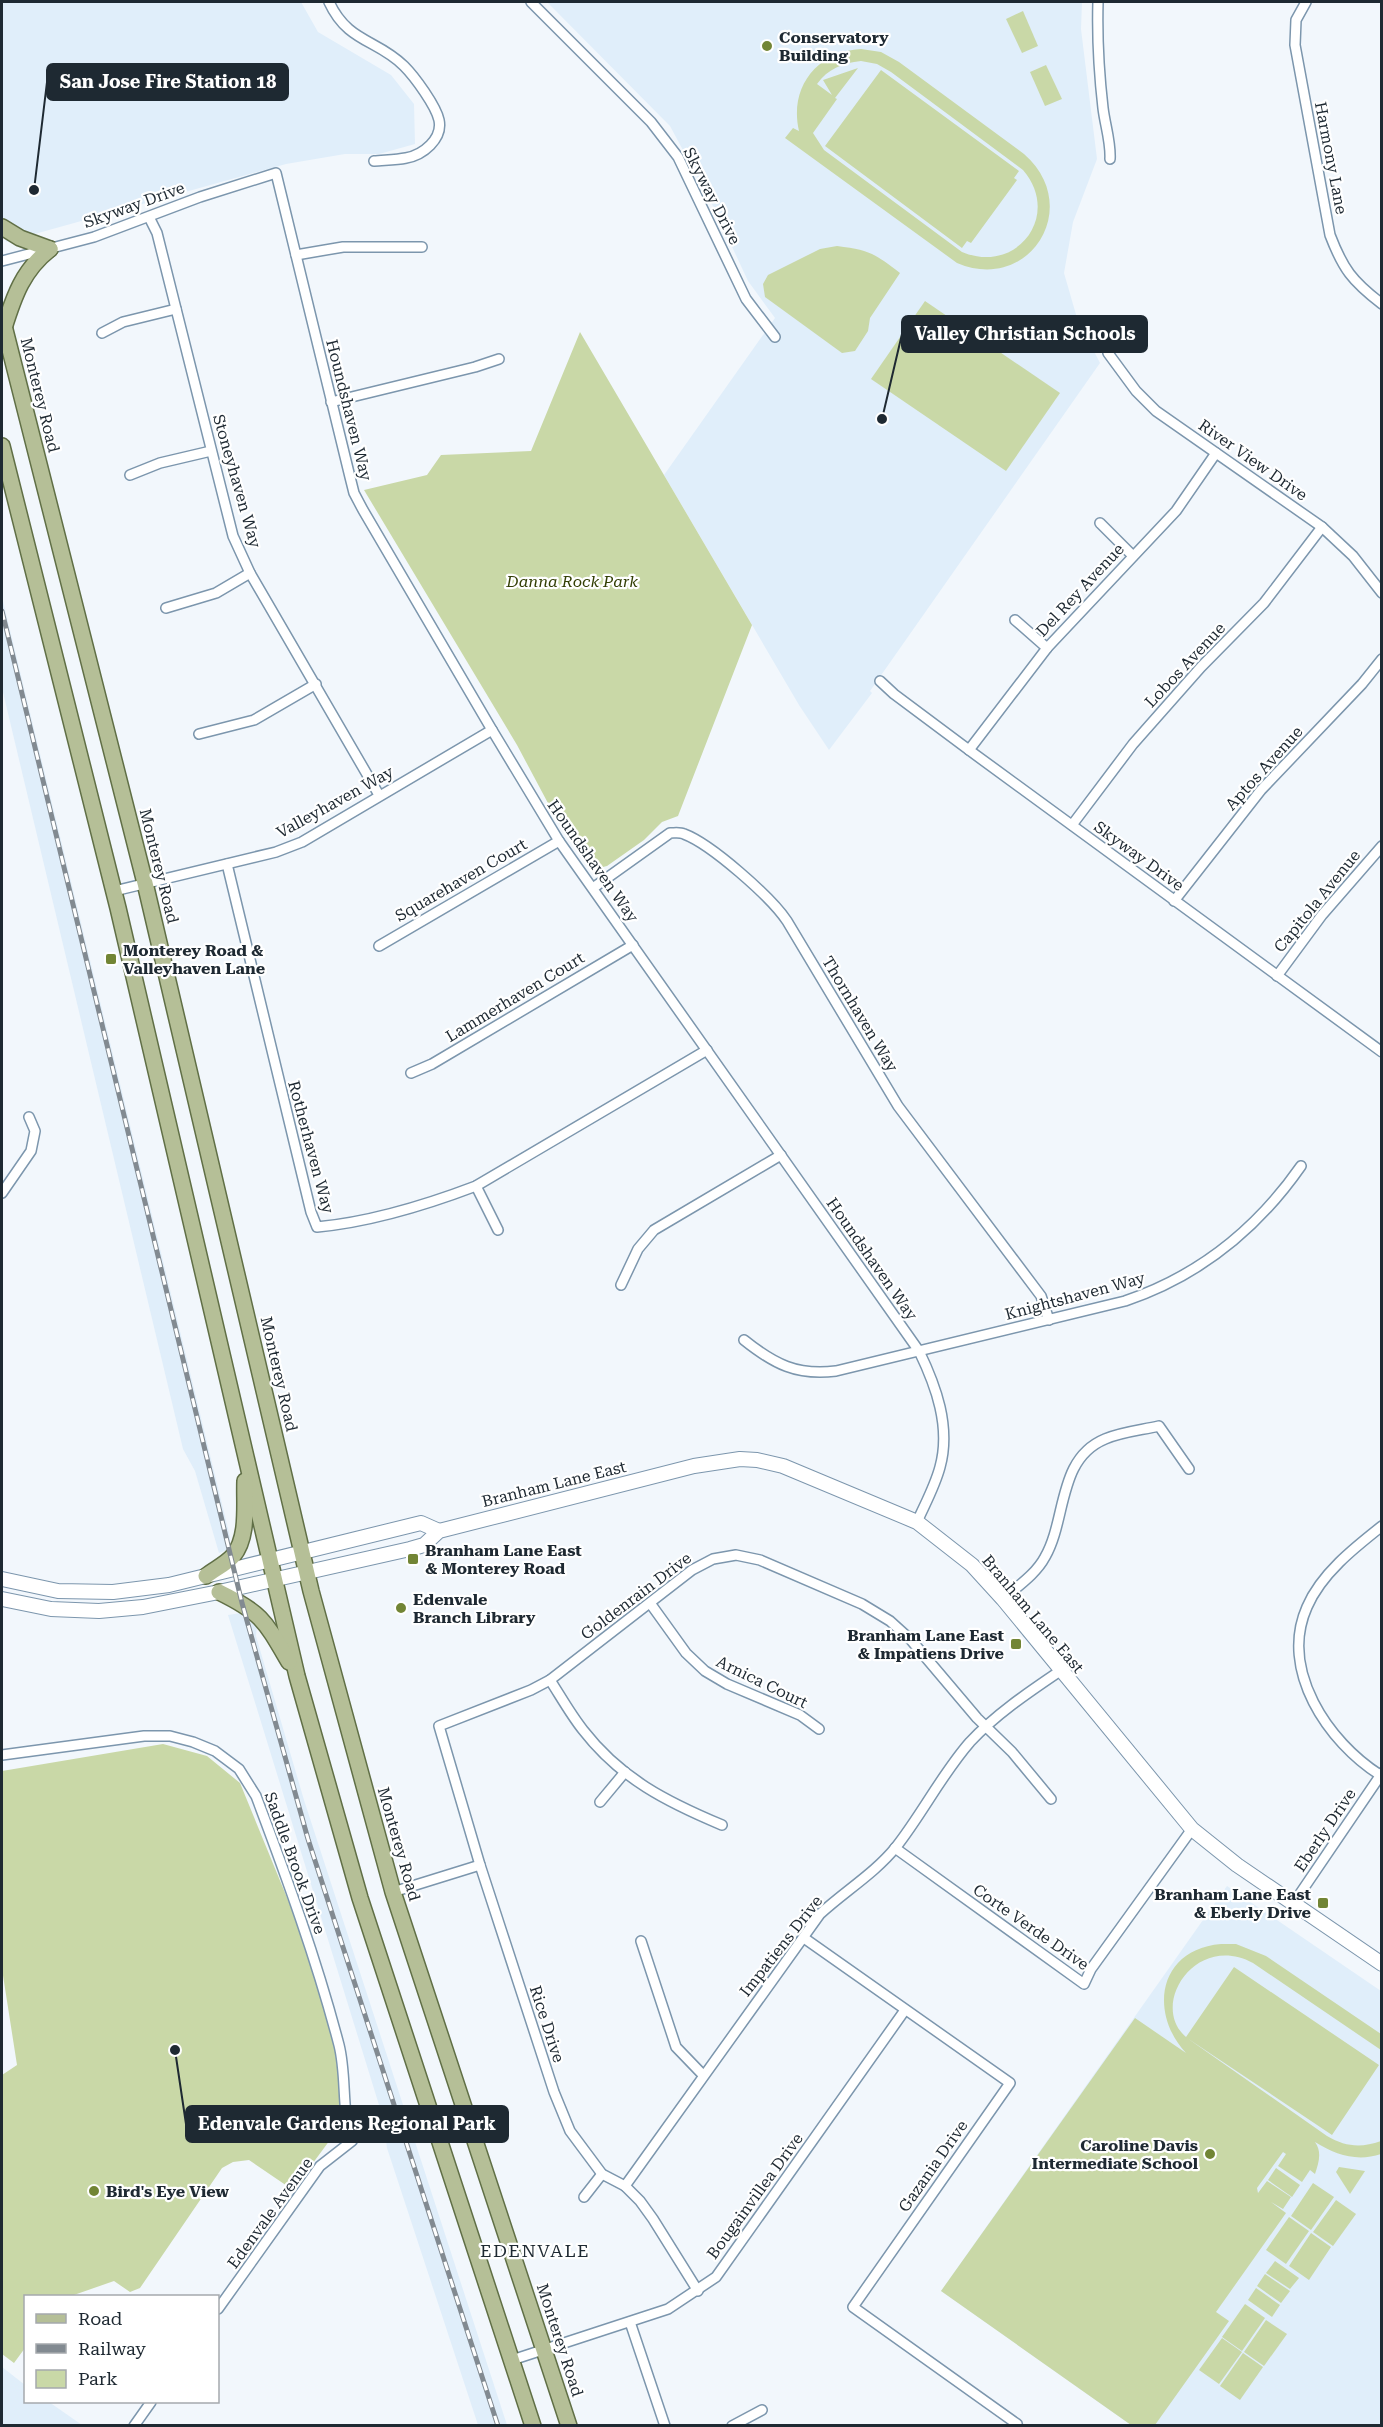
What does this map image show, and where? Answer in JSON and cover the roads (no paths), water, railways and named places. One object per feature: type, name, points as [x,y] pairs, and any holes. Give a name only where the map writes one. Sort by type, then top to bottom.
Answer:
[{"type":"main road","points":[[2,227],[20,238],[50,249]]},
{"type":"main road","points":[[3,323],[18,286],[36,260],[50,249]]},
{"type":"main road","name":"Monterey Road","points":[[3,323],[145,883],[306,1572],[393,1892],[569,2426]]},
{"type":"main road","points":[[2,446],[114,891],[297,1676],[360,1898],[533,2426]]},
{"type":"main road","points":[[206,1576],[230,1558],[239,1546],[243,1530],[247,1463]]},
{"type":"main road","points":[[219,1592],[260,1617],[297,1676]]},
{"type":"street","points":[[329,2],[335,15],[350,31],[406,68],[435,108],[440,122],[438,134],[431,145],[418,154],[407,158],[374,161]]},
{"type":"street","name":"Skyway Drive","points":[[531,2],[651,122],[678,157],[746,299],[775,337]]},
{"type":"street","points":[[1098,2],[1097,29],[1103,109],[1110,159]]},
{"type":"street","name":"Harmony Lane","points":[[1306,2],[1296,20],[1294,45],[1330,235],[1341,263],[1359,287],[1382,304]]},
{"type":"street","name":"Skyway Drive","points":[[2,261],[94,237],[200,197],[276,173]]},
{"type":"street","name":"Houndshaven Way","points":[[276,173],[354,493],[559,841],[919,1351],[934,1381],[942,1415],[944,1443],[940,1467],[917,1522]]},
{"type":"street","name":"Stoneyhaven Way","points":[[149,217],[157,232],[233,536],[250,573],[379,795]]},
{"type":"street","points":[[296,255],[343,247],[422,247]]},
{"type":"street","points":[[102,333],[123,322],[176,309]]},
{"type":"street","name":"River View Drive","points":[[1108,353],[1136,391],[1156,411],[1323,526],[1353,556],[1382,593]]},
{"type":"street","points":[[331,402],[499,359]]},
{"type":"street","points":[[130,475],[160,463],[211,451]]},
{"type":"street","name":"Del Rey Avenue","points":[[969,750],[1047,648],[1176,511],[1216,453]]},
{"type":"street","points":[[1100,523],[1133,556]]},
{"type":"street","name":"Lobos Avenue","points":[[1072,825],[1133,744],[1201,667],[1264,603],[1323,526]]},
{"type":"street","points":[[166,608],[216,593],[250,573]]},
{"type":"street","points":[[1015,620],[1047,648]]},
{"type":"street","name":"Aptos Avenue","points":[[1174,901],[1261,790],[1362,684],[1382,659]]},
{"type":"street","name":"Skyway Drive","points":[[880,681],[969,750],[1381,1051]]},
{"type":"street","points":[[199,735],[254,720],[316,684]]},
{"type":"street","name":"Valleyhaven Way","points":[[114,891],[276,852],[302,842],[492,730]]},
{"type":"street","name":"Thornhaven Way","points":[[593,888],[670,833],[681,833],[692,837],[737,870],[770,899],[787,921],[898,1106],[1041,1296],[1049,1320]]},
{"type":"street","name":"Squarehaven Court","points":[[379,946],[559,841]]},
{"type":"street","name":"Capitola Avenue","points":[[1277,976],[1322,915],[1382,846]]},
{"type":"street","name":"Rotherhaven Way","points":[[227,864],[286,1115],[317,1227],[436,1201],[476,1186],[707,1050]]},
{"type":"street","name":"Lammerhaven Court","points":[[411,1073],[432,1064],[633,945]]},
{"type":"street","points":[[2,1193],[31,1151],[35,1131],[29,1117]]},
{"type":"street","points":[[621,1285],[638,1249],[654,1230],[781,1155]]},
{"type":"street","name":"Knightshaven Way","points":[[744,1340],[764,1356],[789,1368],[816,1373],[1049,1320],[1151,1292],[1220,1253],[1256,1222],[1302,1166]]},
{"type":"street","points":[[476,1186],[498,1230]]},
{"type":"street","points":[[1003,1599],[1031,1575],[1045,1558],[1054,1538],[1074,1467],[1096,1444],[1105,1439],[1159,1426],[1189,1469]]},
{"type":"street","name":"Branham Lane East","points":[[2,1599],[51,1609],[99,1611],[143,1607],[424,1545],[440,1531],[694,1466],[740,1459],[783,1466],[917,1522],[972,1565],[1003,1599],[1192,1829],[1221,1853],[1382,1964]]},
{"type":"street","name":"Branham Lane East","points":[[2,1579],[58,1591],[113,1592],[169,1585],[421,1523],[440,1531]]},
{"type":"street","points":[[1381,1774],[1352,1755],[1329,1728],[1303,1676],[1299,1642],[1301,1622],[1308,1605],[1322,1583],[1341,1561],[1382,1526]]},
{"type":"street","name":"Goldenrain Drive","points":[[439,1725],[531,1690],[550,1680],[692,1570],[713,1559],[736,1555],[760,1560],[862,1604],[890,1621],[910,1640],[1051,1799]]},
{"type":"street","name":"Arnica Court","points":[[650,1603],[686,1653],[705,1671],[727,1684],[801,1715],[819,1729]]},
{"type":"street","name":"Impatiens Drive","points":[[625,2186],[820,1914],[844,1892],[869,1874],[895,1848],[969,1744],[986,1727],[1060,1671]]},
{"type":"street","points":[[550,1680],[583,1730],[612,1762],[672,1804],[722,1825]]},
{"type":"street","name":"Rice Drive","points":[[439,1725],[480,1865],[554,2092],[570,2131],[602,2174],[625,2186],[653,2218],[698,2291]]},
{"type":"street","name":"Saddle Brook Drive","points":[[2,1755],[144,1736],[170,1736],[215,1751],[239,1769],[256,1796],[264,1816],[325,1993],[340,2051],[348,2128],[352,2141]]},
{"type":"street","points":[[600,1802],[625,1772]]},
{"type":"street","name":"Eberly Drive","points":[[1293,1904],[1381,1774]]},
{"type":"street","name":"Corte Verde Drive","points":[[895,1848],[1084,1984],[1091,1969],[1192,1829]]},
{"type":"street","points":[[393,1892],[480,1865]]},
{"type":"street","name":"Gazania Drive","points":[[804,1938],[1010,2083],[853,2307],[1017,2424],[1016,2426]]},
{"type":"street","points":[[641,1941],[676,2047],[703,2075]]},
{"type":"street","name":"Bougainvillea Drive","points":[[512,2360],[668,2309],[716,2277],[729,2262],[905,2010]]},
{"type":"street","name":"Edenvale Avenue","points":[[219,2308],[320,2166],[352,2141]]},
{"type":"street","points":[[584,2196],[602,2174]]},
{"type":"street","points":[[630,2322],[665,2426]]},
{"type":"street","points":[[134,2426],[150,2403]]},
{"type":"street","points":[[732,2426],[762,2410]]},
{"type":"railway","points":[[2,611],[242,1603],[308,1839],[498,2426]]},
{"type":"place","name":"Conservatory Building","points":[[767,46]]},
{"type":"place","name":"San Jose Fire Station 18","points":[[34,190]]},
{"type":"place","name":"Valley Christian Schools","points":[[882,419]]},
{"type":"place","name":"Monterey Road & Valleyhaven Lane","points":[[111,959]]},
{"type":"place","name":"Branham Lane East & Monterey Road","points":[[413,1559]]},
{"type":"place","name":"Edenvale Branch Library","points":[[401,1608]]},
{"type":"place","name":"Branham Lane East & Impatiens Drive","points":[[1016,1644]]},
{"type":"place","name":"Branham Lane East & Eberly Drive","points":[[1323,1903]]},
{"type":"place","name":"Edenvale Gardens Regional Park","points":[[175,2050]]},
{"type":"place","name":"Caroline Davis Intermediate School","points":[[1210,2154]]},
{"type":"place","name":"Bird's Eye View","points":[[94,2191]]},
{"type":"district","name":"EDENVALE","points":[[535,2250]]},
{"type":"park label","name":"Danna Rock Park","points":[[572,581]]}]
